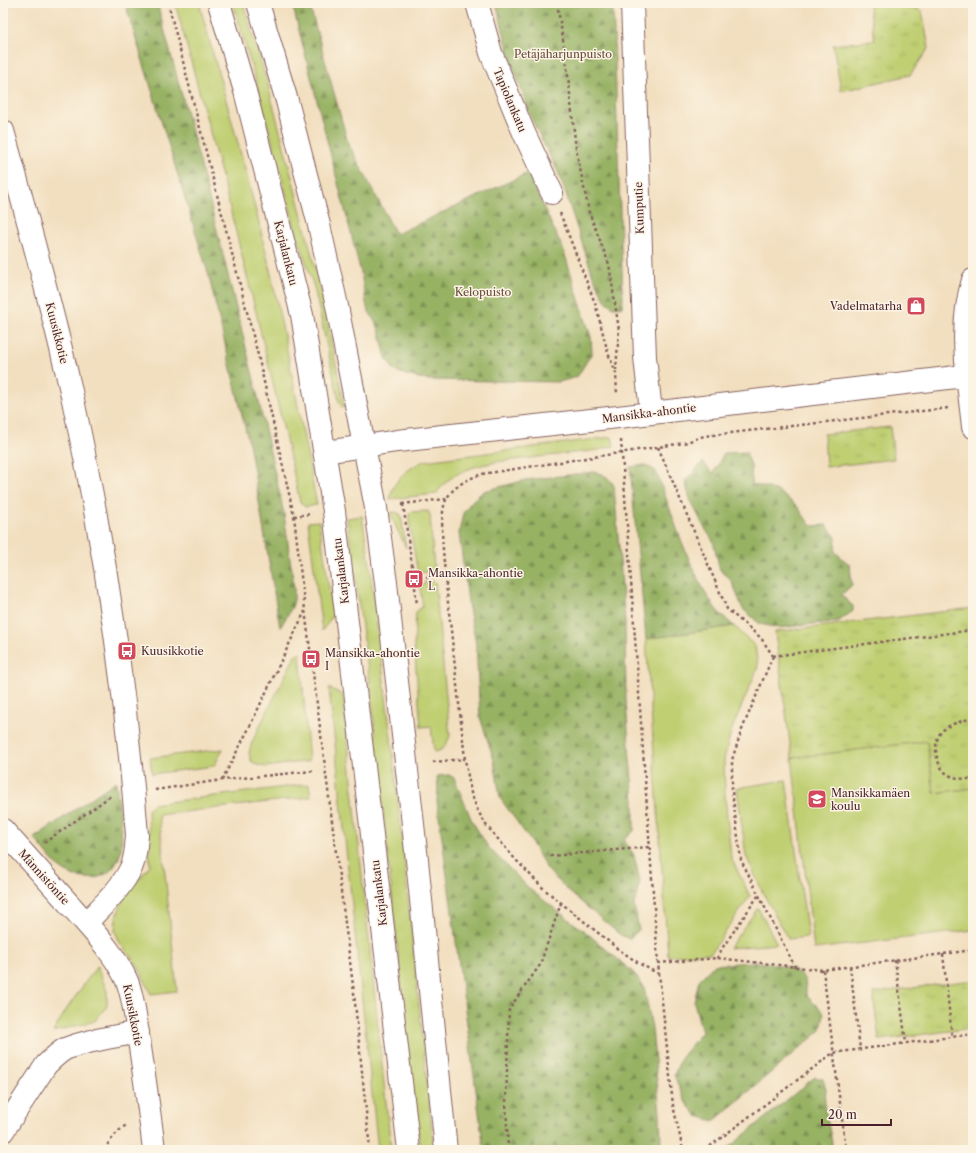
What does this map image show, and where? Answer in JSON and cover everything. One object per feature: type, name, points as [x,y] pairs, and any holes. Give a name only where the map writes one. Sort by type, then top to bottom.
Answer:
[{"type":"street","name":"Karjalankatu","points":[[219,3],[245,91],[302,315],[325,452],[334,511],[409,1150]]},
{"type":"street","points":[[258,3],[287,101],[319,225],[337,306],[376,508],[386,583],[416,852],[446,1150]]},
{"type":"street","name":"Tapiolankatu","points":[[477,3],[491,53],[524,133],[552,193]]},
{"type":"street","name":"Kumputie","points":[[632,3],[645,357],[651,412]]},
{"type":"street","name":"Kuusikkotie","points":[[3,131],[50,304],[73,399],[86,461],[111,612],[134,793],[137,835],[136,854],[132,868],[123,882],[86,923],[117,962],[127,982],[145,1073],[154,1150]]},
{"type":"street","points":[[973,280],[967,304],[964,329],[970,375],[973,427]]},
{"type":"street","name":"Mansikka-ahontie","points":[[325,452],[397,441],[970,375]]},
{"type":"street","name":"Männistöntie","points":[[3,830],[86,923]]},
{"type":"street","points":[[3,1131],[46,1065],[55,1056],[78,1045],[138,1032]]},
{"type":"path","points":[[168,3],[258,356],[294,516],[353,986],[370,1150]]},
{"type":"path","points":[[557,3],[566,58],[576,149],[589,212],[609,264],[617,315],[619,330],[616,373],[617,397]]},
{"type":"path","points":[[552,193],[595,302],[608,353],[616,373]]},
{"type":"path","points":[[659,974],[640,964],[618,949],[544,889],[515,859],[486,825],[471,793],[465,759],[445,575],[442,514],[446,499],[455,488],[469,478],[482,474],[622,452],[658,448],[684,443],[704,436],[952,407]]},
{"type":"path","points":[[620,434],[658,963],[673,1105],[682,1150]]},
{"type":"path","points":[[658,448],[726,608],[761,638],[773,656]]},
{"type":"path","points":[[396,505],[446,499]]},
{"type":"path","points":[[403,504],[417,606]]},
{"type":"path","points":[[294,516],[318,513]]},
{"type":"path","points":[[414,579],[445,575]]},
{"type":"path","points":[[222,780],[248,730],[305,610]]},
{"type":"path","points":[[773,656],[973,630]]},
{"type":"path","points":[[773,656],[741,732],[732,760],[732,791],[741,860],[795,967]]},
{"type":"path","points":[[973,718],[956,722],[942,730],[936,746],[936,756],[940,766],[946,773],[956,778],[973,779]]},
{"type":"path","points":[[433,762],[465,759]]},
{"type":"path","points":[[153,790],[222,780],[314,771]]},
{"type":"path","points":[[27,858],[52,837],[110,795],[115,795]]},
{"type":"path","points":[[550,856],[649,847]]},
{"type":"path","points":[[718,958],[723,947],[758,896]]},
{"type":"path","points":[[508,1150],[506,1102],[509,1009],[540,965],[561,903]]},
{"type":"path","points":[[658,963],[718,958],[823,970],[973,950]]},
{"type":"path","points":[[943,954],[952,1037]]},
{"type":"path","points":[[895,960],[906,1043]]},
{"type":"path","points":[[850,966],[860,1049]]},
{"type":"path","points":[[823,970],[846,1150]]},
{"type":"path","points":[[705,1150],[833,1053],[973,1034]]},
{"type":"path","points":[[104,1150],[112,1137],[120,1129],[130,1124],[150,1120]]},
{"type":"green space","points":[[125,3],[157,3],[199,158],[255,384],[284,514],[294,588],[294,600],[292,607],[280,628],[250,448],[208,273]]},
{"type":"green space","points":[[175,3],[199,3],[239,146],[269,265],[317,505],[305,507],[300,502],[241,251]]},
{"type":"green space","points":[[233,3],[243,3],[268,85],[320,286],[345,408],[342,407],[339,401],[314,287],[297,235],[258,89]]},
{"type":"green space","name":"Kelopuisto","points":[[292,3],[309,3],[348,143],[396,234],[528,173],[563,249],[591,337],[592,353],[577,377],[559,382],[428,380],[406,375],[394,370],[386,358],[379,329],[367,308],[361,273]]},
{"type":"green space","name":"Petäjäharjunpuisto","points":[[496,3],[613,3],[623,300],[622,307],[613,307],[605,300],[593,276],[559,174],[532,120],[510,57]]},
{"type":"green space","points":[[883,3],[901,3],[922,11],[929,48],[910,75],[841,91],[833,45],[875,40],[869,6]]},
{"type":"green space","points":[[890,427],[894,459],[826,467],[824,434]]},
{"type":"green space","points":[[612,437],[614,446],[599,450],[487,464],[462,472],[448,480],[436,494],[390,499],[391,492],[397,481],[412,467],[424,461]]},
{"type":"green space","points":[[746,452],[751,465],[752,484],[776,490],[797,506],[811,526],[826,525],[836,537],[835,552],[850,565],[852,585],[841,595],[853,606],[853,611],[839,621],[779,628],[760,624],[743,609],[731,580],[720,570],[713,541],[690,499],[685,481],[703,462],[713,474],[724,453]]},
{"type":"green space","points":[[645,465],[656,471],[682,543],[706,594],[718,612],[734,626],[646,639],[630,467]]},
{"type":"green space","points":[[594,472],[606,476],[614,486],[625,622],[626,701],[634,800],[634,831],[624,840],[634,855],[640,882],[634,905],[639,930],[629,939],[619,934],[567,890],[547,869],[530,840],[500,798],[494,760],[480,717],[476,644],[469,609],[459,533],[463,513],[472,501],[484,491],[526,480]]},
{"type":"green space","points":[[428,511],[430,515],[434,569],[432,573],[420,572],[417,569],[409,521],[409,514],[412,512]]},
{"type":"green space","points":[[392,512],[401,515],[406,548],[391,516]]},
{"type":"green space","points":[[362,516],[369,558],[395,771],[434,1150],[422,1150],[416,1127],[370,684],[347,518]]},
{"type":"green space","points":[[319,521],[333,615],[322,631],[308,522]]},
{"type":"green space","points":[[433,581],[435,583],[450,736],[446,745],[442,749],[434,752],[431,726],[421,727],[414,645],[416,612],[423,606],[420,588],[425,582]]},
{"type":"green space","points":[[973,608],[973,788],[934,793],[927,741],[792,758],[775,632]]},
{"type":"green space","points":[[734,626],[755,646],[758,667],[731,731],[724,760],[725,796],[731,858],[750,896],[711,953],[668,956],[646,639]]},
{"type":"green space","points":[[300,653],[309,761],[266,767],[257,765],[251,761],[249,753],[252,742],[296,654]]},
{"type":"green space","points":[[329,688],[343,695],[391,1150],[378,1150]]},
{"type":"green space","points":[[927,741],[934,793],[973,788],[973,930],[814,949],[792,758]]},
{"type":"green space","points":[[223,749],[214,766],[152,774],[150,758]]},
{"type":"green space","points":[[449,775],[454,778],[472,821],[488,847],[533,892],[588,934],[634,973],[644,987],[652,1028],[660,1114],[660,1150],[484,1150],[437,801],[437,776]]},
{"type":"green space","points":[[786,780],[808,937],[788,939],[763,893],[746,856],[737,788]]},
{"type":"green space","points":[[116,781],[122,838],[120,854],[116,864],[110,871],[95,878],[77,877],[68,873],[60,868],[50,858],[34,838]]},
{"type":"green space","points":[[309,784],[311,797],[159,815],[177,991],[151,994],[138,966],[120,943],[115,931],[116,919],[122,901],[150,865],[148,810],[152,804]]},
{"type":"green space","points":[[758,908],[777,944],[729,948]]},
{"type":"green space","points":[[751,962],[782,966],[797,971],[802,976],[805,984],[806,995],[824,1013],[821,1030],[714,1121],[697,1116],[686,1103],[674,1075],[682,1056],[702,1032],[694,1002],[699,980],[714,965]]},
{"type":"green space","points":[[97,966],[107,991],[107,1006],[95,1021],[53,1032],[68,1007]]},
{"type":"green space","points":[[973,980],[973,1028],[879,1040],[873,993]]},
{"type":"green space","points":[[815,1077],[823,1079],[826,1090],[824,1105],[832,1142],[832,1150],[726,1150]]},
{"type":"place","name":"Vadelmatarha","points":[[916,306]]},
{"type":"place","name":"Mansikka-ahontie L","points":[[414,579]]},
{"type":"place","name":"Kuusikkotie","points":[[127,651]]},
{"type":"place","name":"Mansikka-ahontie I","points":[[311,659]]},
{"type":"place","name":"Mansikkamäen koulu","points":[[817,799]]}]
